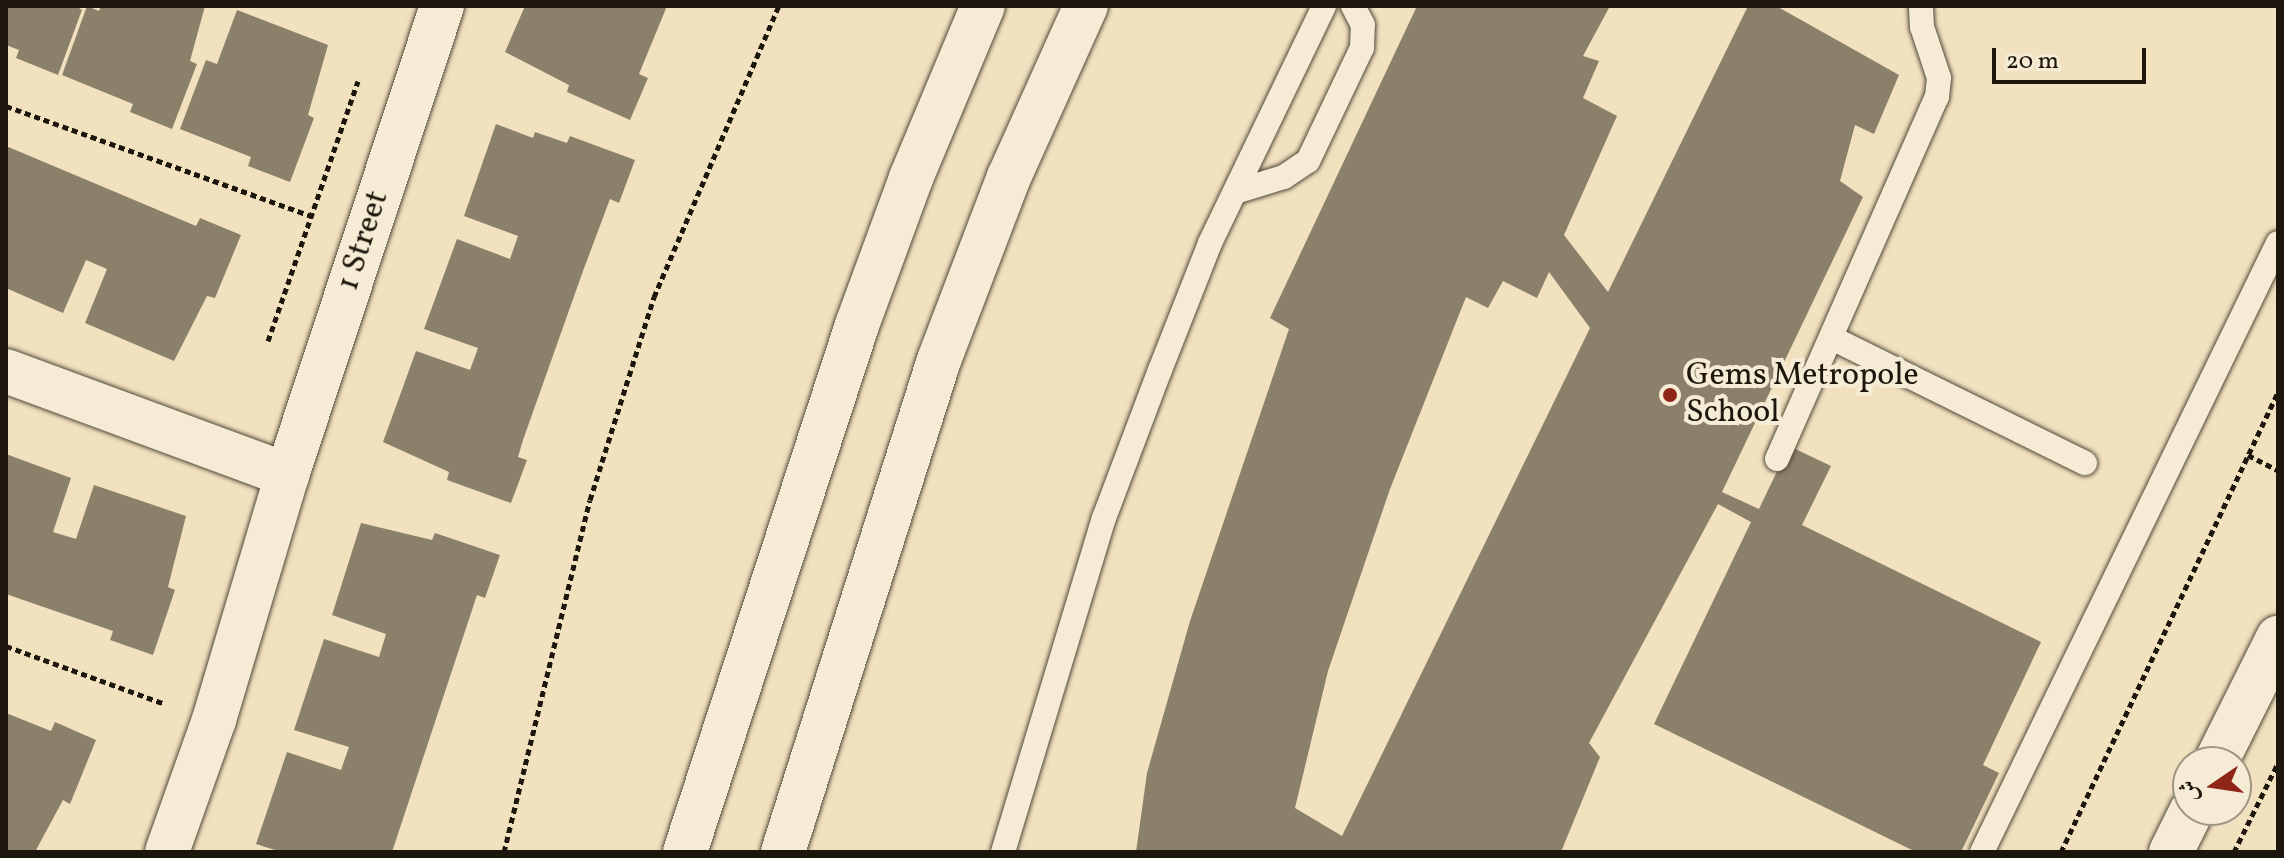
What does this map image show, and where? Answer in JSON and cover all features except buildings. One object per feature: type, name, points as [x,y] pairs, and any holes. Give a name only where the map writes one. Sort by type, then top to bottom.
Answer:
[{"type":"street","name":"1 Street","points":[[167,852],[214,720],[287,475],[442,6]]},
{"type":"street","points":[[685,852],[744,659],[863,310],[983,6]]},
{"type":"street","points":[[783,852],[939,360],[1009,177],[1086,6]]},
{"type":"street","points":[[6,371],[287,475]]},
{"type":"street","points":[[2224,746],[2278,638]]},
{"type":"street","points":[[2171,852],[2184,826]]},
{"type":"lane","points":[[1003,852],[1104,518],[1235,192],[1324,6]]},
{"type":"lane","points":[[1235,192],[1284,177],[1308,161],[1362,48],[1363,25],[1353,6]]},
{"type":"lane","points":[[1777,459],[1834,339],[1937,97],[1939,78],[1922,27],[1921,6]]},
{"type":"lane","points":[[1982,852],[2278,243]]},
{"type":"lane","points":[[1834,339],[2085,463]]},
{"type":"path","points":[[504,852],[590,500],[654,297],[779,6]]},
{"type":"path","points":[[268,341],[358,81]]},
{"type":"path","points":[[6,106],[312,216]]},
{"type":"path","points":[[2061,852],[2278,392]]},
{"type":"path","points":[[2248,455],[2278,470]]},
{"type":"path","points":[[6,646],[165,704]]},
{"type":"path","points":[[2234,852],[2278,763]]},
{"type":"place","name":"Gems Metropole School","points":[[1670,395]]}]
